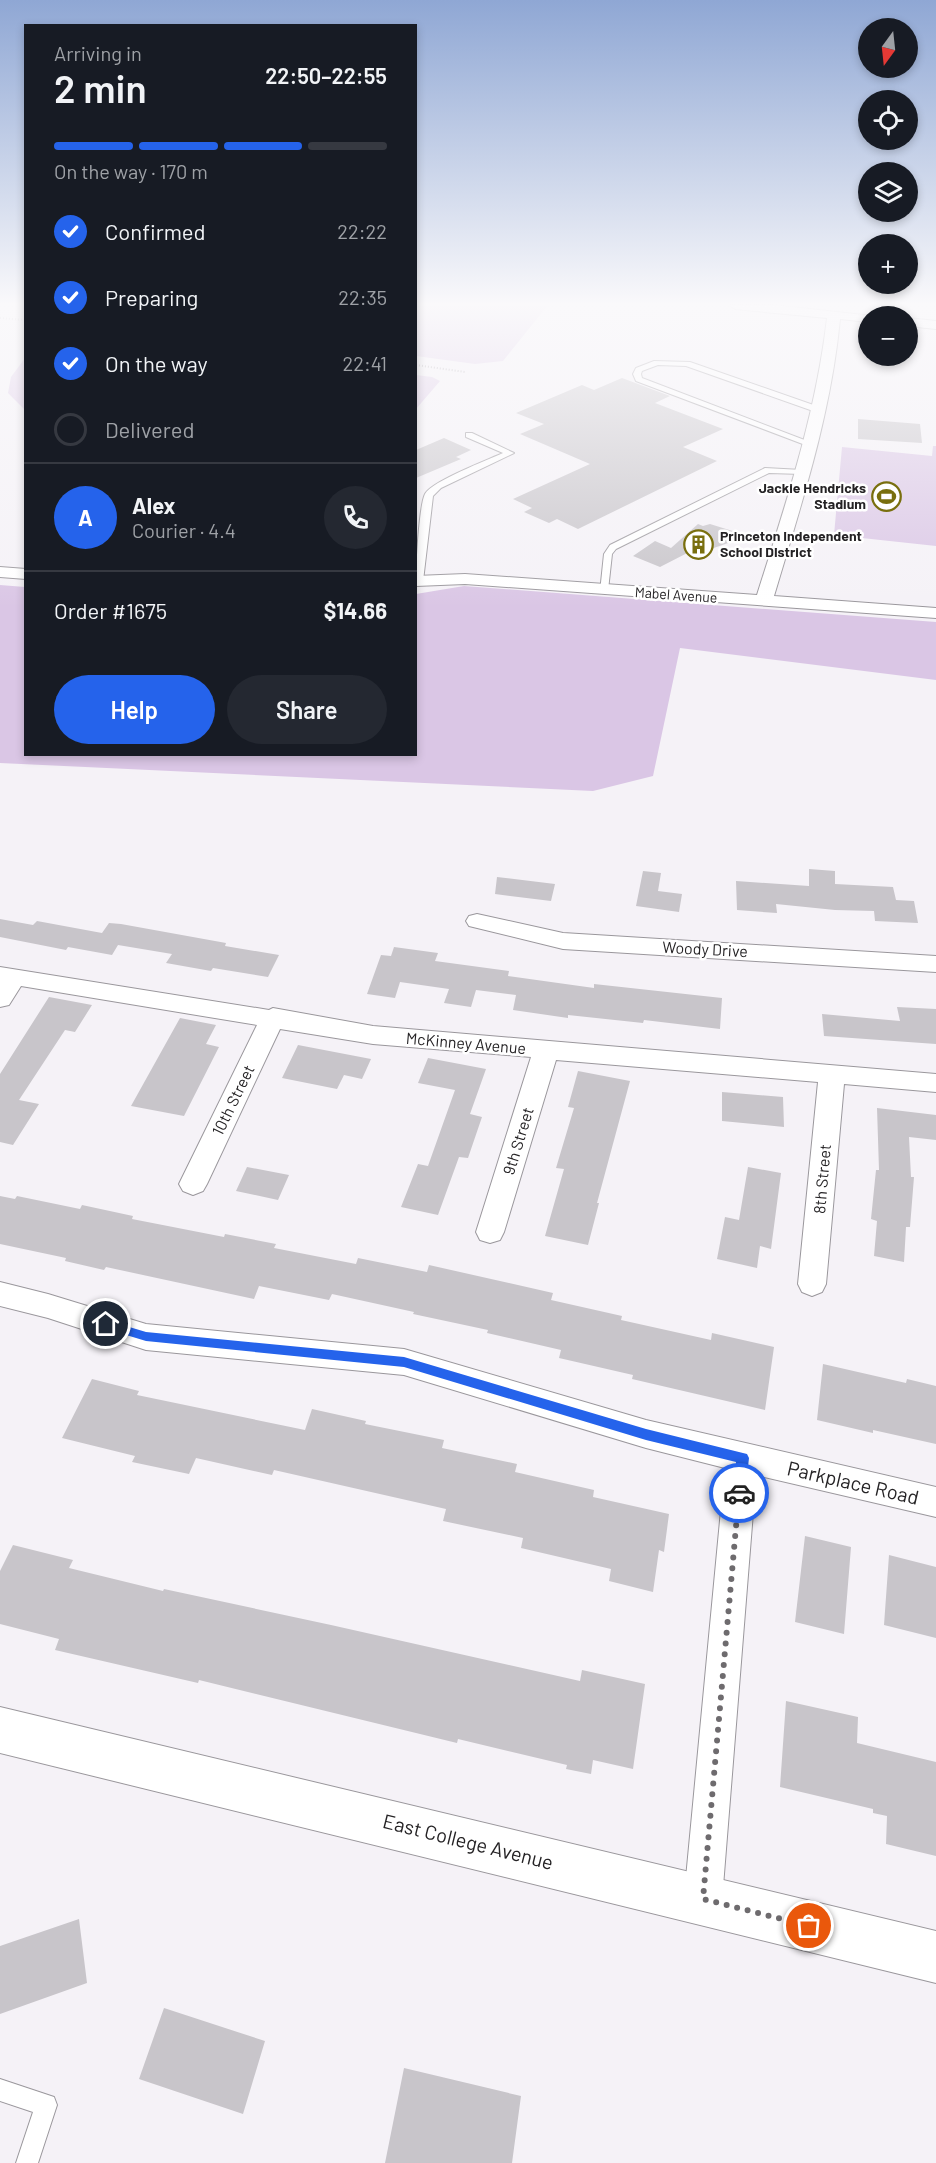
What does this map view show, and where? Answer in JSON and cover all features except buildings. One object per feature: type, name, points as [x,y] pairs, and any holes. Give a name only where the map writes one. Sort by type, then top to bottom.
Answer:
[{"type":"street","points":[[764,601],[811,444],[820,406]]},
{"type":"street","points":[[0,572],[24,574]]},
{"type":"street","name":"Mabel Avenue","points":[[417,581],[465,579],[936,613]]},
{"type":"street","name":"Woody Drive","points":[[477,921],[563,941],[936,963]]},
{"type":"street","points":[[0,999],[7,976]]},
{"type":"street","name":"McKinney Avenue","points":[[7,976],[273,1017],[373,1035],[936,1083]]},
{"type":"street","name":"10th Street","points":[[193,1184],[273,1017]]},
{"type":"street","name":"9th Street","points":[[490,1232],[546,1050]]},
{"type":"street","name":"8th Street","points":[[812,1284],[832,1074]]},
{"type":"street","name":"Parkplace Road","points":[[0,1294],[146,1336],[404,1362],[646,1434],[936,1502]]},
{"type":"street","points":[[703,1899],[742,1458]]},
{"type":"street","name":"East College Avenue","points":[[0,1730],[936,1957]]},
{"type":"lane","points":[[710,406],[811,444]]},
{"type":"lane","points":[[807,406],[819,410]]},
{"type":"lane","points":[[417,581],[429,495],[432,490],[510,453],[469,435]]},
{"type":"lane","points":[[603,590],[608,554],[613,547],[768,470],[802,471]]},
{"type":"lane","points":[[0,2090],[46,2105],[27,2163]]},
{"type":"shaded area","name":"Jackie Hendricks Stadium","points":[[933,446],[936,446],[936,546],[834,535],[842,447],[932,456]]},
{"type":"shaded area","points":[[0,585],[24,587],[24,756],[417,756],[417,594],[464,586],[936,622],[936,680],[680,648],[653,776],[593,791],[0,763]]},
{"type":"way so far","points":[[739,1493],[703,1899],[809,1926]]},
{"type":"place","name":"Jackie Hendricks Stadium","points":[[887,496]]},
{"type":"place","name":"Princeton Independent School DIstrict","points":[[699,544]]},
{"type":"route","points":[[106,1324],[146,1336],[404,1362],[646,1434],[742,1458],[739,1493]]}]
